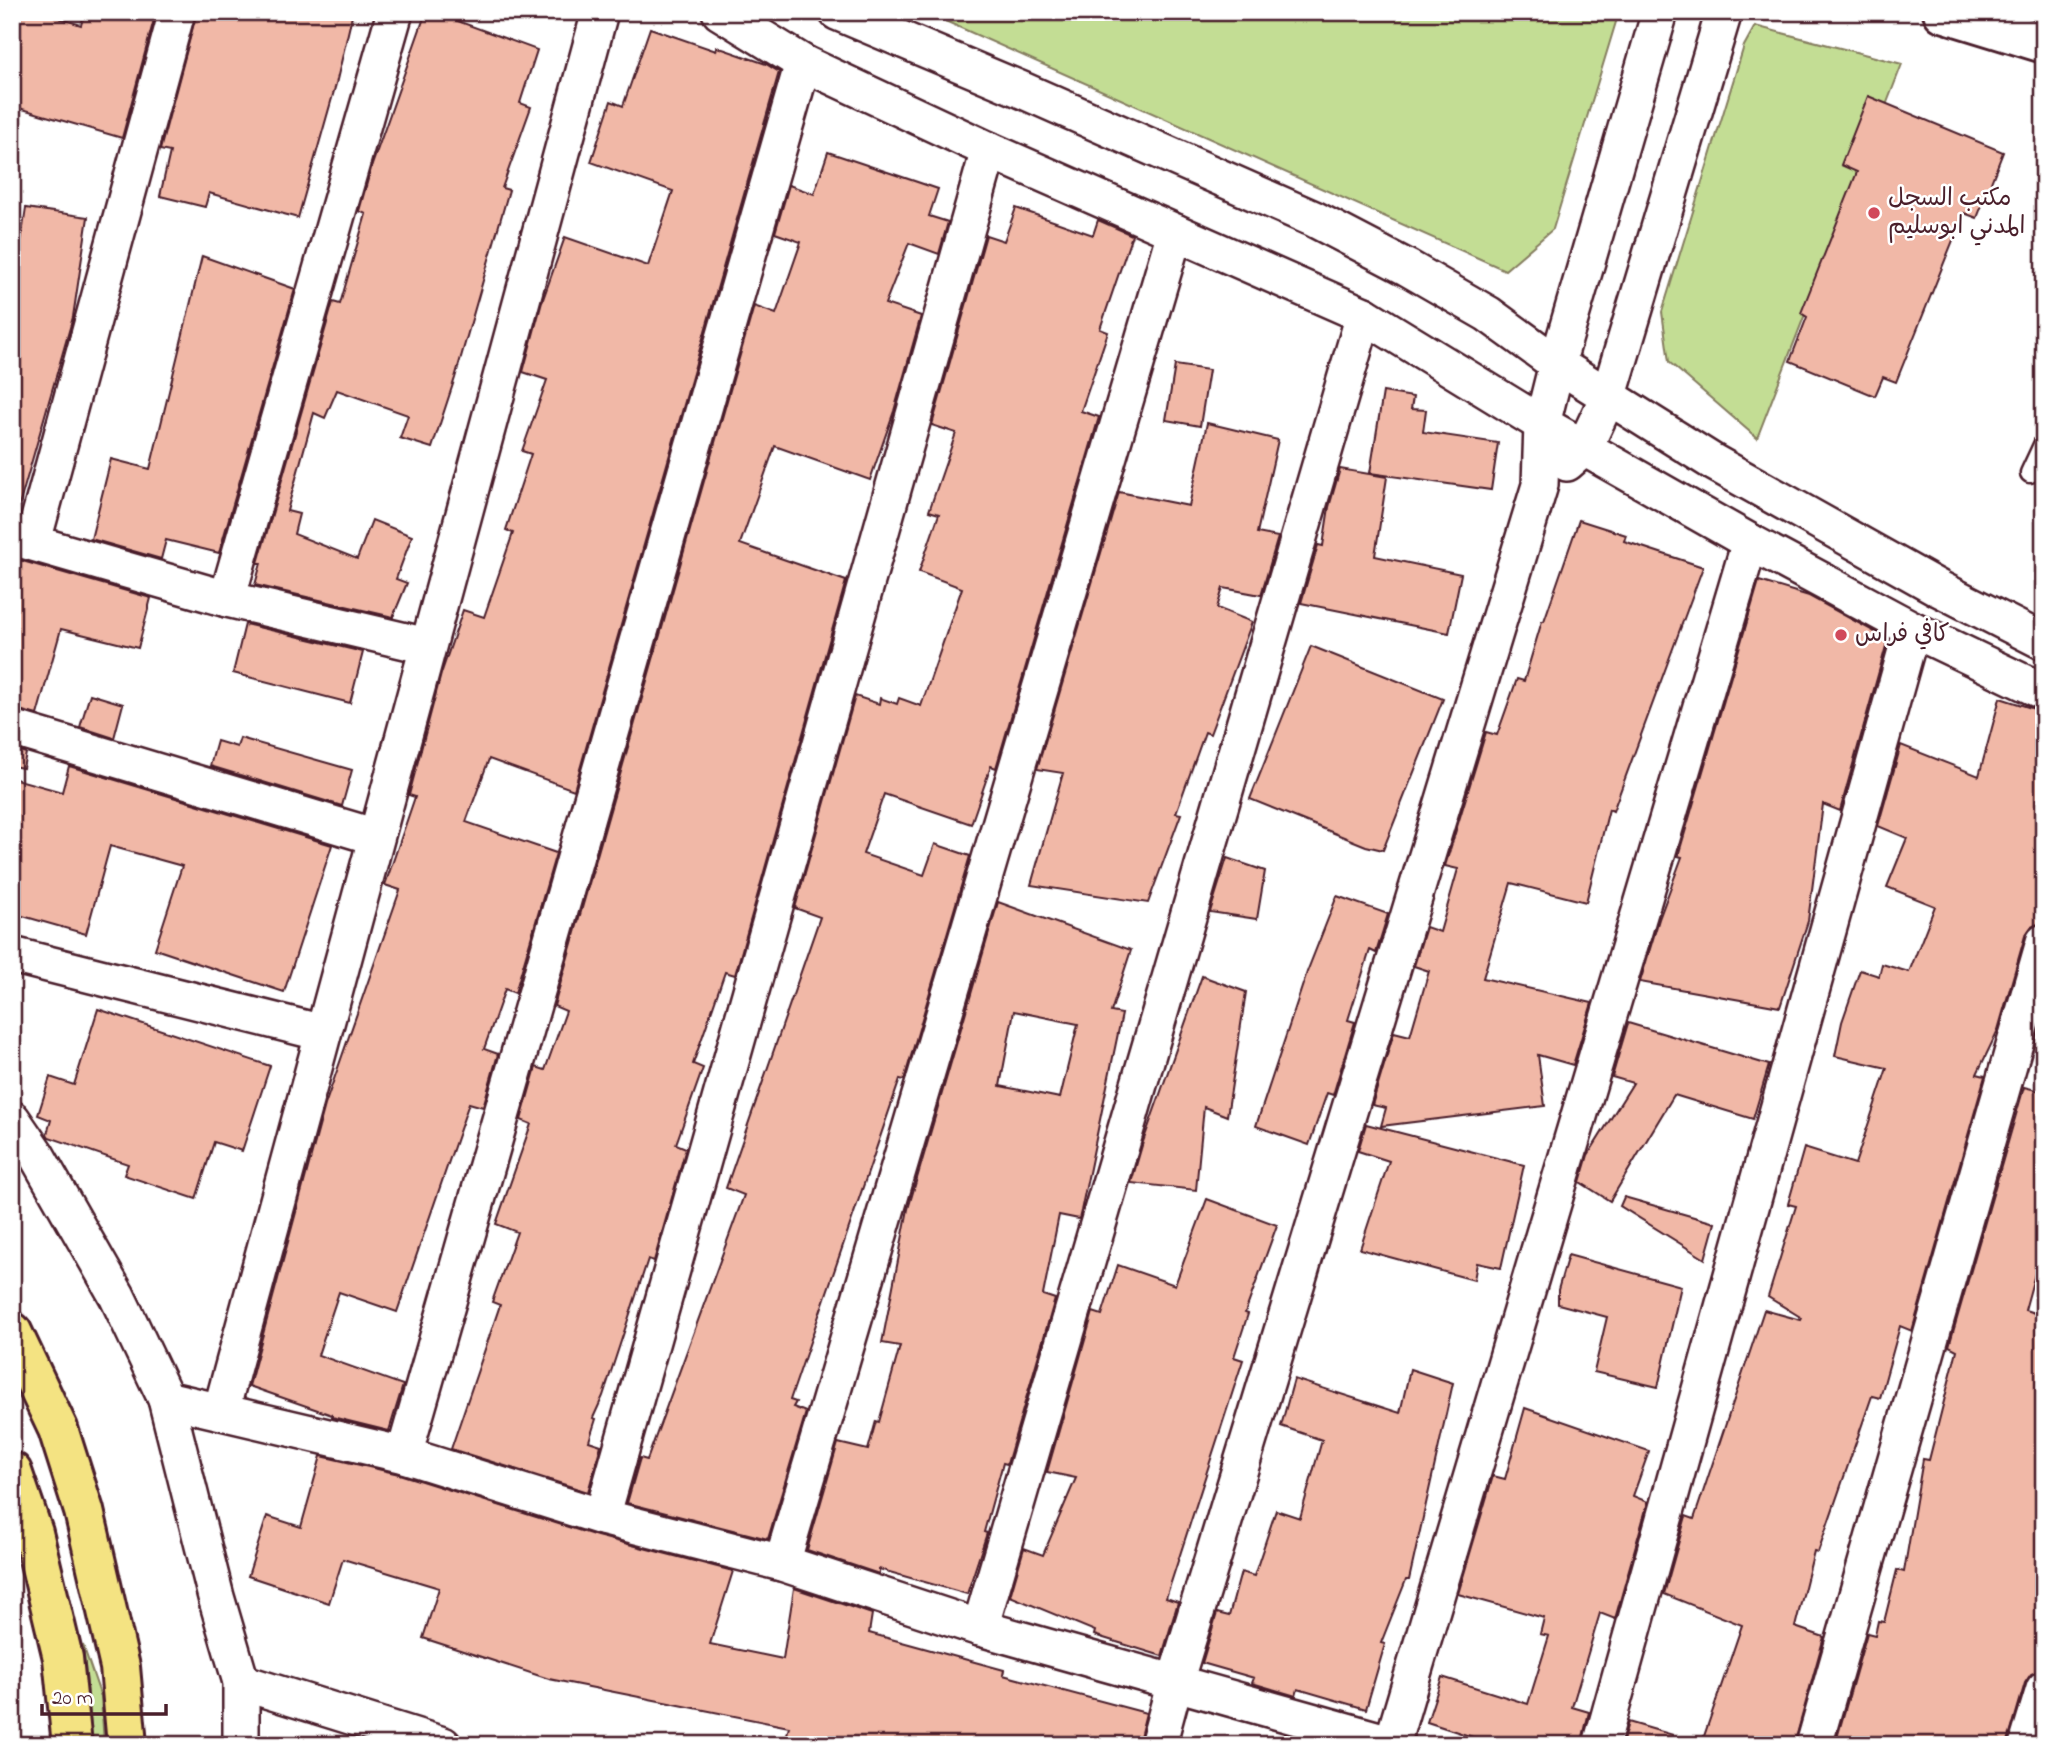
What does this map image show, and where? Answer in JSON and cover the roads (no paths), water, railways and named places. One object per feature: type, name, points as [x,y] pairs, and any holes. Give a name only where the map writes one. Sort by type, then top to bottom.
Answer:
[{"type":"highway","points":[[12,1332],[58,1429],[84,1511],[120,1667],[127,1745]]},
{"type":"highway","points":[[12,1472],[33,1533],[63,1658],[72,1745]]},
{"type":"main road","points":[[1943,12],[2038,38]]},
{"type":"street","points":[[177,12],[22,539],[227,599],[427,646]]},
{"type":"street","points":[[227,599],[394,12]]},
{"type":"street","points":[[221,1411],[600,12]]},
{"type":"street","points":[[720,12],[803,63],[989,149],[1364,315],[1542,424],[1749,542],[1912,629],[2044,692]]},
{"type":"street","points":[[837,12],[1314,219],[1408,268],[1488,314],[1557,364],[1713,462],[1940,589],[2044,642]]},
{"type":"street","points":[[1158,1745],[1540,485],[1542,424],[1557,364],[1660,12]]},
{"type":"street","points":[[1540,485],[1584,448],[1609,395],[1724,12]]},
{"type":"street","points":[[404,1455],[803,63]]},
{"type":"street","points":[[602,1517],[989,149]]},
{"type":"street","points":[[782,1563],[1175,232]]},
{"type":"street","points":[[980,1629],[1364,315]]},
{"type":"street","points":[[166,1399],[404,1455],[602,1517],[782,1563],[980,1629],[1395,1744],[1749,542]]},
{"type":"street","points":[[1601,1745],[1912,629]]},
{"type":"street","points":[[12,728],[376,837]]},
{"type":"street","points":[[1814,1745],[2044,942]]},
{"type":"street","points":[[12,955],[323,1032]]},
{"type":"street","points":[[12,1119],[36,1154],[117,1296],[166,1399],[240,1682],[241,1745]]},
{"type":"street","points":[[240,1682],[443,1745]]},
{"type":"street","points":[[2027,1745],[2044,1689]]},
{"type":"lane","points":[[2030,473],[2044,443]]},
{"type":"place","name":"مكتب السجل المدني ابوسليم","points":[[1874,213]]},
{"type":"place","name":"كافي فراس","points":[[1841,635]]}]
